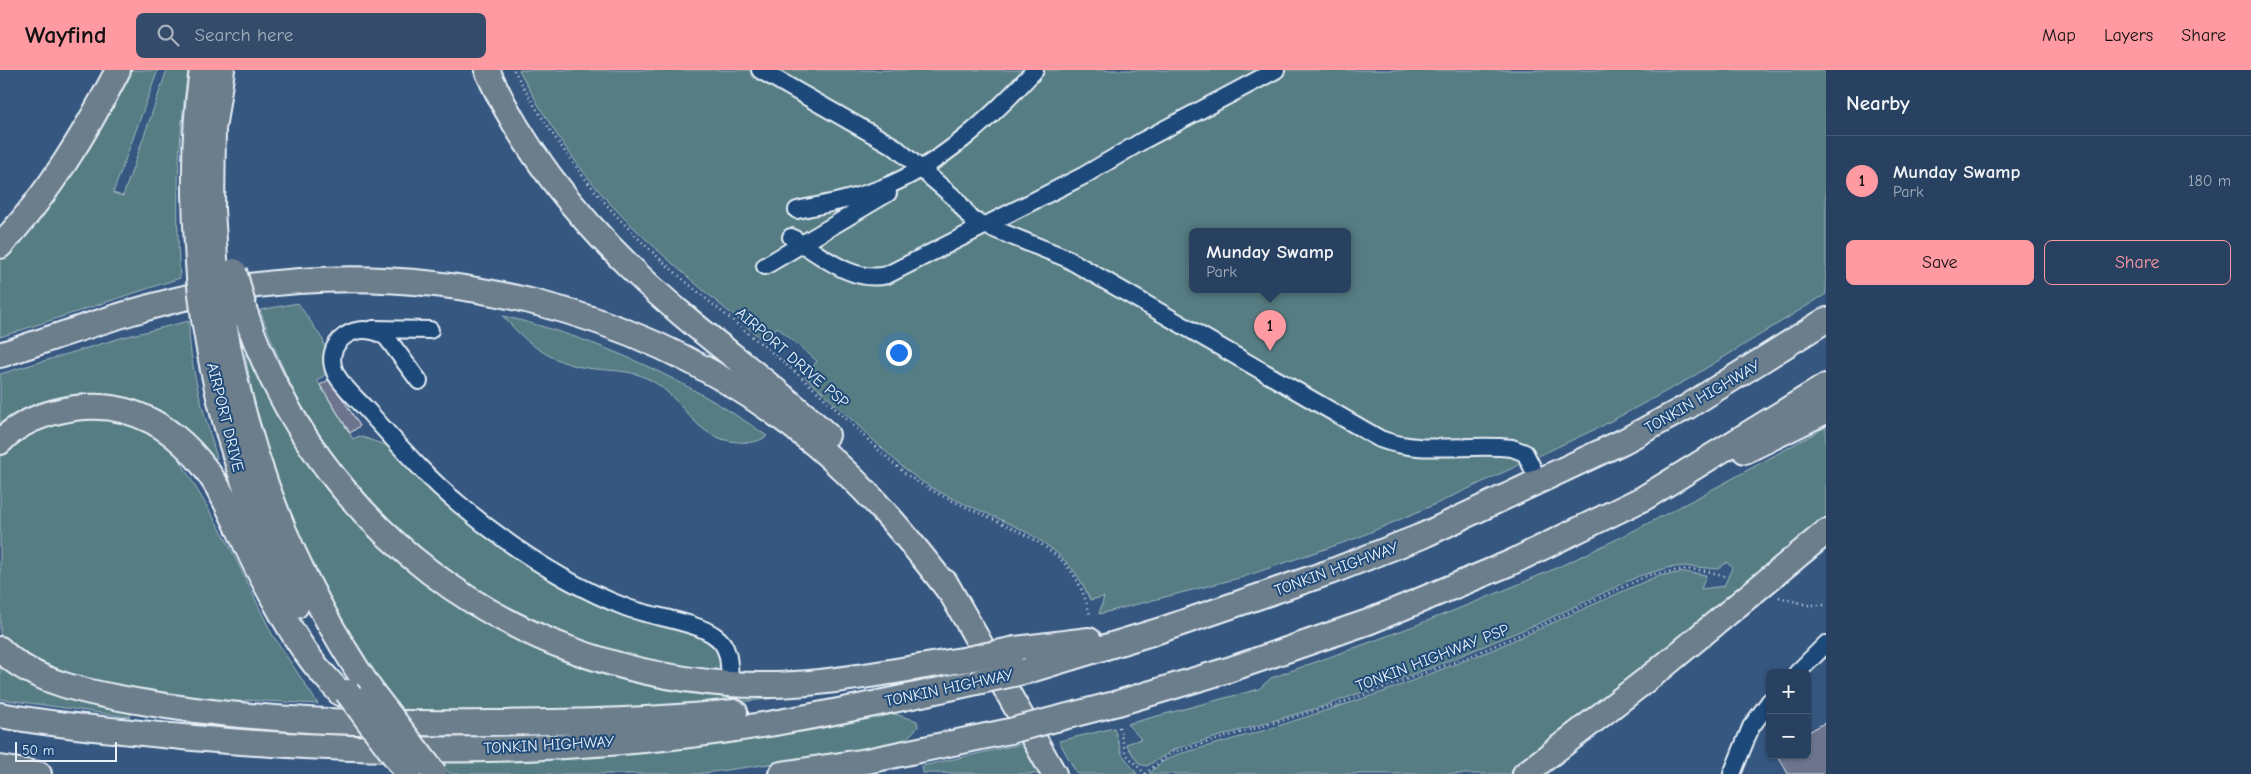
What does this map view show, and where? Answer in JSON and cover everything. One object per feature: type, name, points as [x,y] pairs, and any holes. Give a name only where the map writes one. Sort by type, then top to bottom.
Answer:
[{"type":"highway","points":[[0,246],[36,204],[58,174],[80,141],[118,70]]},
{"type":"highway","name":"AIRPORT DRIVE","points":[[202,70],[194,183],[224,316],[219,400],[244,487],[258,524],[298,612],[343,693],[408,774]]},
{"type":"highway","points":[[222,70],[213,129],[212,209],[216,274],[239,400],[262,476],[275,510],[316,600],[350,660],[435,774]]},
{"type":"highway","points":[[488,70],[533,152],[596,232],[634,271],[815,424],[893,498],[910,521],[1054,774]]},
{"type":"highway","points":[[0,355],[139,312],[214,292],[302,281],[338,279],[418,281],[508,295],[557,307],[630,332],[674,353],[755,398],[824,452],[882,507],[953,596]]},
{"type":"highway","points":[[224,316],[258,350],[289,409],[321,458],[365,514],[401,550],[437,578],[484,610],[530,633],[580,654],[665,677],[730,684],[832,680],[968,659],[1016,649],[1158,631]]},
{"type":"highway","name":"TONKIN HIGHWAY","points":[[0,715],[89,728],[258,744],[335,748],[461,749],[551,746],[692,734],[762,725],[934,692],[1027,670],[1158,631],[1330,572],[1422,536],[1624,441],[1687,407],[1826,320]]},
{"type":"highway","points":[[1644,498],[1826,386]]},
{"type":"highway","points":[[0,442],[28,422],[56,411],[83,407],[116,410],[134,414],[160,424],[186,445],[211,476],[258,570],[300,644],[343,693]]},
{"type":"highway","points":[[781,774],[867,761],[1010,732],[1118,703],[1228,670],[1368,622],[1510,563],[1826,411]]},
{"type":"highway","points":[[1525,774],[1659,670],[1826,532]]},
{"type":"highway","points":[[0,649],[32,671],[66,684],[107,696],[192,711],[329,722],[433,724],[624,721],[693,717],[934,692]]},
{"type":"highway","points":[[1549,774],[1659,670]]},
{"type":"highway","points":[[0,768],[39,774]]},
{"type":"street","points":[[760,70],[895,147],[956,199],[968,216],[984,226],[1066,258],[1380,439],[1395,445],[1415,448],[1512,448],[1525,453],[1539,481]]},
{"type":"street","points":[[765,266],[797,240],[884,196],[965,136],[1035,70]]},
{"type":"street","points":[[797,240],[853,274],[865,278],[877,278],[887,275],[1083,176],[1144,140],[1276,70]]},
{"type":"street","points":[[797,210],[851,199],[884,187],[921,169]]},
{"type":"street","points":[[430,330],[371,329],[348,332],[337,344],[333,360],[337,375],[394,440],[458,504],[536,563],[590,593],[628,608],[698,628],[716,636],[727,651],[730,684]]},
{"type":"street","points":[[371,329],[387,338],[419,381]]},
{"type":"street","points":[[1801,669],[1826,644]]},
{"type":"street","points":[[1732,774],[1751,727],[1766,706]]},
{"type":"path","name":"AIRPORT DRIVE PSP","points":[[514,70],[531,102],[573,164],[638,238],[802,379],[913,479],[942,496],[1031,538],[1056,556],[1073,574],[1082,589],[1090,615]]},
{"type":"path","name":"TONKIN HIGHWAY PSP","points":[[1145,774],[1171,753],[1323,709],[1458,661],[1531,630],[1649,575],[1686,570],[1707,571],[1728,577]]},
{"type":"path","points":[[1779,597],[1807,606],[1826,606]]},
{"type":"path","points":[[1119,727],[1126,754],[1145,774]]},
{"type":"green space","points":[[126,70],[158,70],[113,193],[123,196],[167,70],[188,70],[178,174],[180,278],[0,337],[0,257]]},
{"type":"green space","points":[[519,70],[1826,70],[1826,294],[1687,380],[1600,427],[1438,503],[1357,538],[1243,577],[1099,614],[1104,597],[1090,600],[1077,575],[1060,556],[1040,540],[1017,527],[944,494],[914,476],[805,377],[817,361],[777,327],[764,341],[692,281],[608,201],[579,166],[553,129]]},
{"type":"green space","points":[[298,303],[323,340],[326,357],[325,375],[317,380],[353,439],[359,436],[388,446],[421,480],[638,618],[703,638],[717,651],[721,664],[711,673],[658,663],[609,650],[562,634],[517,613],[475,589],[434,560],[396,526],[325,446],[296,397],[260,310]]},
{"type":"green space","points":[[503,316],[573,336],[641,363],[705,396],[767,436],[760,440],[749,442],[722,439],[698,425],[669,394],[644,377],[620,371],[582,367],[556,359],[522,337]]},
{"type":"green space","points":[[189,321],[189,338],[194,373],[217,458],[211,459],[177,422],[152,406],[108,394],[85,393],[40,402],[19,411],[0,423],[0,374],[124,337]]},
{"type":"green space","points":[[249,352],[270,400],[288,424],[490,624],[529,644],[573,662],[788,690],[790,697],[675,708],[585,708],[575,713],[401,714],[388,696],[332,602],[291,520],[274,474],[260,426],[245,353]]},
{"type":"green space","points":[[70,417],[124,420],[165,440],[178,457],[226,539],[272,634],[318,704],[247,700],[238,703],[112,684],[79,676],[49,665],[22,651],[0,634],[0,452],[28,431]]},
{"type":"green space","points":[[1826,427],[1826,521],[1511,774],[1149,774],[1162,762],[1176,755],[1266,730],[1383,692],[1492,650],[1657,576],[1685,572],[1706,575],[1701,589],[1724,586],[1732,568],[1727,562],[1718,569],[1685,566],[1667,568],[1639,576],[1542,622],[1436,666],[1321,707],[1175,749],[1147,766],[1139,764],[1126,744],[1141,739],[1127,724],[1259,689],[1271,678],[1484,599],[1589,553],[1657,519]]},
{"type":"green space","points":[[0,668],[21,678],[131,709],[130,717],[0,699]]},
{"type":"green space","points":[[895,714],[917,721],[918,727],[902,743],[698,774],[450,774],[437,759],[731,739],[808,731]]},
{"type":"green space","points":[[1114,728],[1122,754],[1137,774],[1077,774],[1059,741]]},
{"type":"green space","points":[[1026,743],[1041,774],[923,773],[922,766]]},
{"type":"building","points":[[330,379],[360,426],[350,433],[320,385]]},
{"type":"building","points":[[1826,722],[1826,774],[1788,774],[1780,759],[1811,759],[1811,731]]},
{"type":"place","name":"Munday Swamp","points":[[1270,351]]}]
